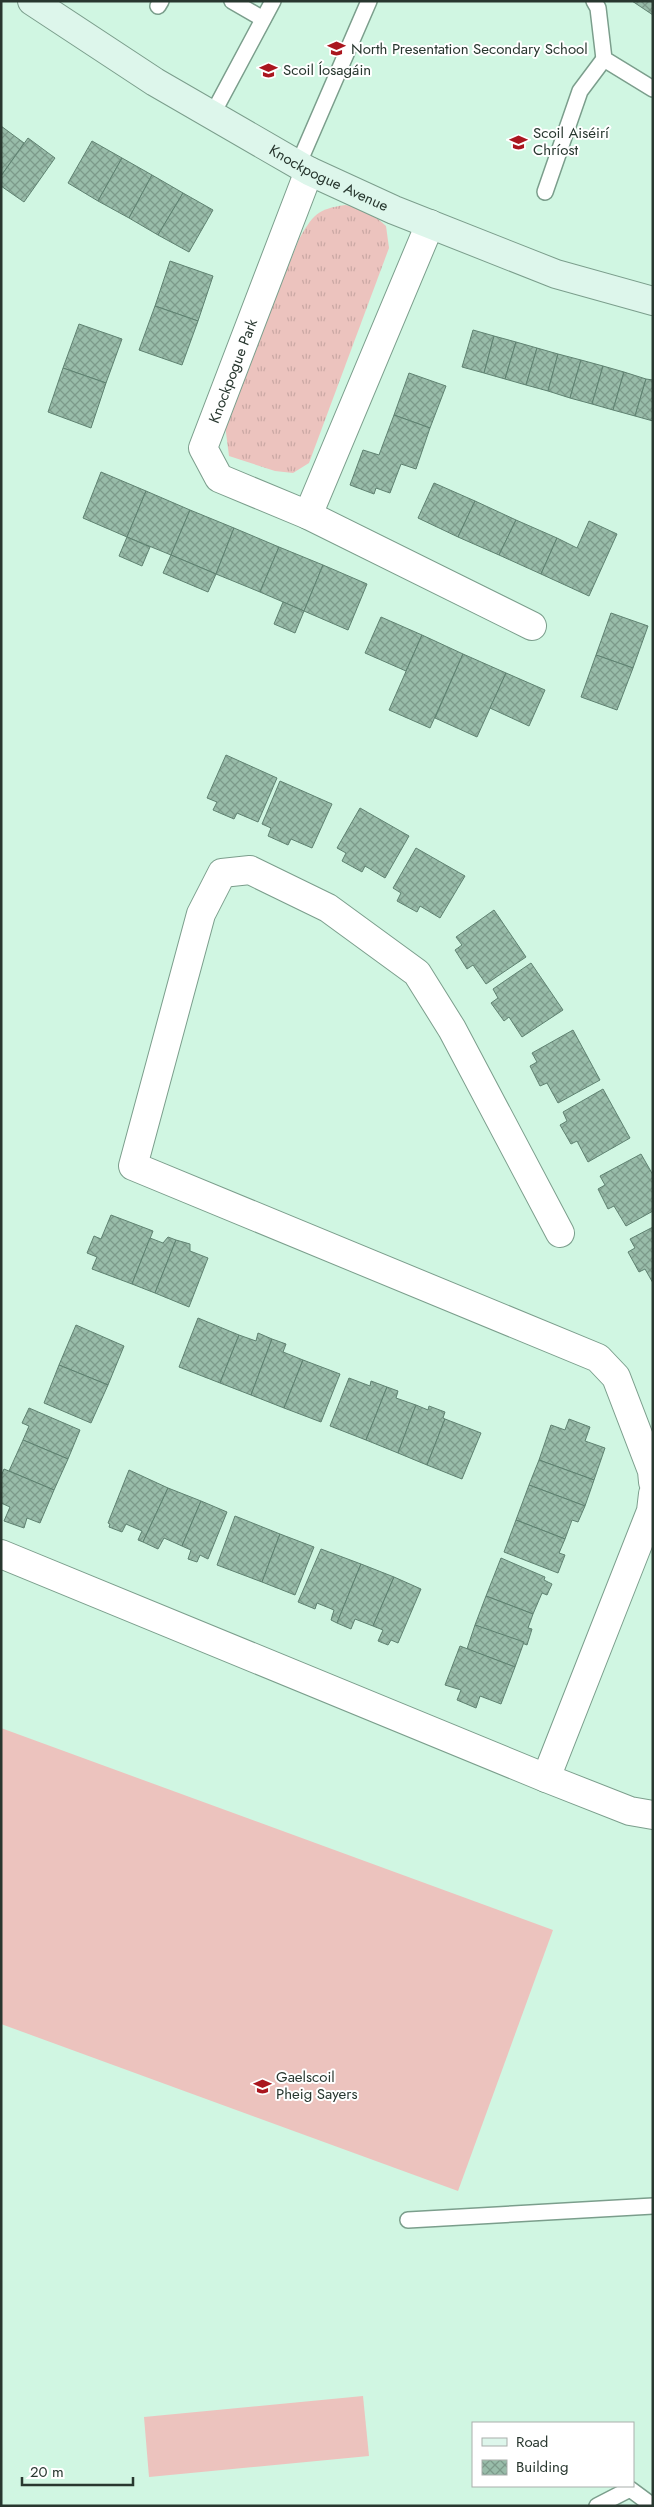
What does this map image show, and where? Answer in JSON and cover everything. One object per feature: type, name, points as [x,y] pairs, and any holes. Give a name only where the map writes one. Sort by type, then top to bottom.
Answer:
[{"type":"street","name":"Knockpogue Avenue","points":[[32,1],[155,82],[304,168],[430,224],[556,274],[653,301]]},
{"type":"street","name":"Knockpogue Park","points":[[304,168],[203,448],[219,478],[308,515],[532,626]]},
{"type":"street","points":[[308,515],[430,224]]},
{"type":"street","points":[[560,1233],[452,1029],[417,973],[328,908],[250,870],[222,873],[201,914],[133,1166],[598,1358],[616,1377],[652,1471],[653,1482]]},
{"type":"street","points":[[546,1778],[651,1511],[653,1494]]},
{"type":"street","points":[[1,1554],[546,1778],[630,1811],[653,1815]]},
{"type":"lane","points":[[232,1],[263,19]]},
{"type":"lane","points":[[212,115],[272,1]]},
{"type":"lane","points":[[304,168],[369,1]]},
{"type":"lane","points":[[545,192],[580,91],[604,59],[598,8],[594,1]]},
{"type":"lane","points":[[604,59],[653,89]]},
{"type":"lane","points":[[408,2220],[653,2206]]},
{"type":"lane","points":[[597,2506],[630,2489],[652,2506]]},
{"type":"green space","points":[[345,205],[367,212],[386,226],[389,248],[309,463],[293,473],[275,471],[229,456],[225,425],[299,239],[317,214]]},
{"type":"green space","points":[[1,1728],[553,1930],[458,2191],[1,2024]]},
{"type":"green space","points":[[363,2396],[369,2456],[149,2477],[144,2417]]},
{"type":"building","points":[[632,1],[653,1],[653,15]]},
{"type":"building","points":[[1,126],[24,143],[1,176]]},
{"type":"building","points":[[28,138],[55,158],[24,202],[1,186],[1,176]]},
{"type":"building","points":[[92,141],[122,158],[98,201],[68,183]]},
{"type":"building","points":[[122,158],[152,175],[129,218],[98,201]]},
{"type":"building","points":[[152,175],[183,193],[158,235],[129,218]]},
{"type":"building","points":[[183,193],[213,210],[189,252],[158,235]]},
{"type":"building","points":[[170,261],[213,276],[198,321],[155,306]]},
{"type":"building","points":[[155,306],[198,321],[182,365],[139,350]]},
{"type":"building","points":[[79,324],[122,339],[106,383],[63,368]]},
{"type":"building","points":[[473,330],[494,336],[484,373],[462,367]]},
{"type":"building","points":[[494,336],[516,342],[505,379],[484,373]]},
{"type":"building","points":[[516,342],[537,348],[526,385],[505,379]]},
{"type":"building","points":[[537,348],[558,354],[548,391],[526,385]]},
{"type":"building","points":[[558,354],[581,360],[570,398],[548,391]]},
{"type":"building","points":[[581,360],[603,366],[592,404],[570,398]]},
{"type":"building","points":[[603,366],[624,372],[613,410],[592,404]]},
{"type":"building","points":[[63,368],[106,383],[91,428],[48,412]]},
{"type":"building","points":[[624,372],[646,379],[635,416],[613,410]]},
{"type":"building","points":[[409,373],[446,386],[430,428],[394,415]]},
{"type":"building","points":[[646,379],[653,380],[653,421],[635,416]]},
{"type":"building","points":[[394,415],[430,428],[416,469],[401,464],[390,493],[376,488],[374,494],[350,485],[363,450],[379,455]]},
{"type":"building","points":[[101,472],[146,491],[127,537],[83,518]]},
{"type":"building","points":[[434,483],[475,501],[458,537],[418,518]]},
{"type":"building","points":[[146,491],[190,510],[171,555],[127,537]]},
{"type":"building","points":[[475,501],[516,520],[499,555],[458,537]]},
{"type":"building","points":[[190,510],[234,528],[216,574],[171,555]]},
{"type":"building","points":[[516,520],[557,538],[541,574],[499,555]]},
{"type":"building","points":[[589,521],[617,534],[589,596],[541,574],[557,538],[577,548]]},
{"type":"building","points":[[234,528],[279,547],[260,592],[216,574]]},
{"type":"building","points":[[127,537],[150,547],[142,566],[119,556]]},
{"type":"building","points":[[279,547],[323,565],[304,611],[260,592]]},
{"type":"building","points":[[171,555],[216,574],[208,592],[163,573]]},
{"type":"building","points":[[323,565],[367,584],[348,630],[304,611]]},
{"type":"building","points":[[283,602],[304,611],[295,633],[274,624]]},
{"type":"building","points":[[611,613],[648,626],[633,668],[596,655]]},
{"type":"building","points":[[381,617],[422,635],[406,671],[365,653]]},
{"type":"building","points":[[422,635],[463,654],[430,728],[389,710]]},
{"type":"building","points":[[463,654],[506,673],[477,737],[435,718]]},
{"type":"building","points":[[596,655],[633,668],[617,710],[581,697]]},
{"type":"building","points":[[506,673],[545,690],[529,726],[490,708]]},
{"type":"building","points":[[226,755],[277,778],[258,822],[237,813],[234,819],[213,810],[217,802],[207,798]]},
{"type":"building","points":[[280,781],[332,804],[312,848],[291,839],[288,845],[268,836],[271,828],[262,824]]},
{"type":"building","points":[[360,808],[409,836],[385,878],[365,866],[362,872],[342,861],[346,853],[337,848]]},
{"type":"building","points":[[416,848],[465,876],[440,918],[420,906],[417,912],[397,901],[401,893],[393,888]]},
{"type":"building","points":[[494,910],[526,957],[486,984],[473,965],[467,969],[455,950],[462,945],[456,937]]},
{"type":"building","points":[[531,963],[563,1010],[522,1037],[509,1017],[504,1021],[491,1003],[498,998],[493,989]]},
{"type":"building","points":[[573,1030],[600,1080],[558,1103],[547,1083],[540,1086],[530,1066],[537,1062],[532,1053]]},
{"type":"building","points":[[603,1089],[630,1138],[588,1162],[577,1141],[571,1144],[560,1125],[567,1121],[563,1112]]},
{"type":"building","points":[[641,1154],[653,1175],[653,1211],[626,1226],[614,1206],[608,1209],[598,1189],[605,1185],[600,1176]]},
{"type":"building","points":[[111,1215],[153,1231],[132,1284],[92,1269],[97,1257],[87,1253],[94,1236],[101,1239]]},
{"type":"building","points":[[653,1227],[653,1283],[645,1269],[639,1272],[628,1252],[635,1248],[630,1239]]},
{"type":"building","points":[[168,1237],[176,1240],[155,1293],[132,1284],[150,1238],[163,1243]]},
{"type":"building","points":[[176,1240],[190,1244],[190,1251],[208,1258],[189,1307],[155,1293]]},
{"type":"building","points":[[198,1318],[239,1335],[220,1383],[179,1367]]},
{"type":"building","points":[[76,1325],[124,1346],[108,1385],[59,1365]]},
{"type":"building","points":[[258,1333],[272,1339],[251,1395],[220,1383],[239,1335],[256,1341]]},
{"type":"building","points":[[272,1339],[286,1344],[283,1352],[303,1360],[284,1408],[251,1395]]},
{"type":"building","points":[[303,1360],[340,1374],[321,1422],[284,1408]]},
{"type":"building","points":[[59,1365],[108,1385],[91,1423],[44,1403]]},
{"type":"building","points":[[349,1378],[370,1386],[371,1381],[387,1387],[366,1440],[330,1426]]},
{"type":"building","points":[[387,1387],[398,1391],[396,1398],[416,1405],[398,1453],[366,1440]]},
{"type":"building","points":[[416,1405],[428,1410],[429,1406],[445,1412],[443,1418],[445,1419],[427,1465],[398,1453]]},
{"type":"building","points":[[29,1408],[80,1430],[68,1459],[23,1440],[29,1426],[22,1423]]},
{"type":"building","points":[[445,1419],[481,1433],[462,1479],[427,1465]]},
{"type":"building","points":[[569,1419],[590,1427],[585,1441],[605,1448],[594,1480],[539,1460],[551,1425],[565,1430]]},
{"type":"building","points":[[23,1440],[68,1459],[54,1490],[9,1471]]},
{"type":"building","points":[[539,1460],[594,1480],[585,1506],[529,1485]]},
{"type":"building","points":[[4,1469],[54,1490],[40,1523],[27,1518],[24,1528],[4,1521],[10,1507],[1,1503],[1,1476]]},
{"type":"building","points":[[129,1470],[168,1488],[143,1542],[138,1540],[142,1531],[126,1524],[122,1532],[109,1527],[110,1524],[108,1523]]},
{"type":"building","points":[[529,1485],[585,1506],[578,1522],[572,1520],[565,1539],[516,1520]]},
{"type":"building","points":[[168,1488],[201,1501],[182,1546],[164,1538],[158,1549],[143,1542]]},
{"type":"building","points":[[201,1501],[227,1512],[208,1559],[200,1555],[197,1562],[188,1559],[191,1550],[182,1546]]},
{"type":"building","points":[[235,1516],[280,1534],[262,1582],[217,1565]]},
{"type":"building","points":[[516,1520],[565,1539],[559,1553],[565,1555],[558,1573],[504,1552]]},
{"type":"building","points":[[280,1534],[314,1547],[295,1595],[262,1582]]},
{"type":"building","points":[[321,1549],[361,1564],[337,1623],[331,1620],[334,1610],[317,1603],[315,1609],[298,1602]]},
{"type":"building","points":[[501,1558],[545,1577],[544,1580],[552,1584],[547,1595],[542,1593],[533,1614],[486,1596]]},
{"type":"building","points":[[361,1564],[394,1577],[373,1626],[355,1619],[351,1629],[337,1623]]},
{"type":"building","points":[[394,1577],[421,1589],[398,1643],[391,1640],[388,1645],[378,1641],[383,1630],[373,1626]]},
{"type":"building","points":[[486,1596],[533,1614],[528,1628],[532,1629],[527,1645],[475,1625]]},
{"type":"building","points":[[475,1625],[524,1642],[515,1667],[467,1649]]},
{"type":"building","points":[[460,1646],[515,1667],[501,1704],[480,1696],[476,1708],[457,1700],[461,1690],[445,1685]]},
{"type":"place","name":"North Presentation Secondary School","points":[[337,49]]},
{"type":"place","name":"Scoil Íosagáin","points":[[269,70]]},
{"type":"place","name":"Scoil Aiséirí Chríost","points":[[519,142]]},
{"type":"place","name":"Gaelscoil Pheig Sayers","points":[[262,2086]]}]
